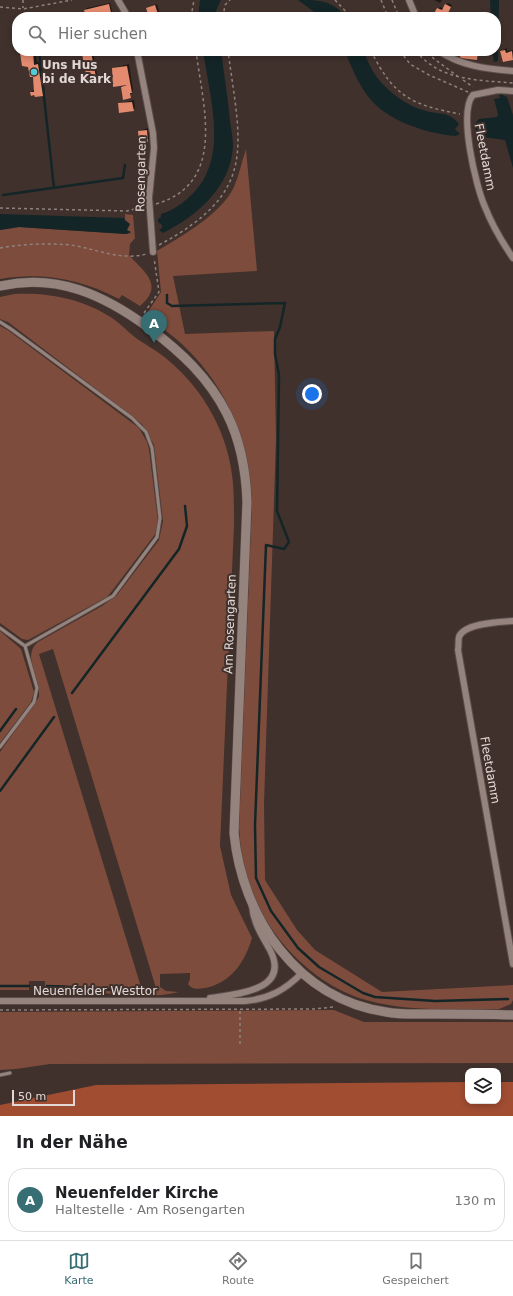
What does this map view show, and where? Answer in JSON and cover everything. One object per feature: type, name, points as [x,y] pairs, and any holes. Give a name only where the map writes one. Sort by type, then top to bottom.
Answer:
[{"type":"main road","name":"Am Rosengarten","points":[[0,286],[29,282],[70,287],[101,297],[139,320],[181,353],[209,384],[228,416],[238,440],[245,468],[247,502],[234,833],[239,867],[252,905],[274,941],[302,973],[332,994],[359,1006],[386,1012],[416,1014],[513,1015]]},
{"type":"street","points":[[118,0],[125,12]]},
{"type":"street","points":[[409,0],[414,12]]},
{"type":"street","name":"Rosengarten","points":[[139,56],[154,133],[150,206],[153,249]]},
{"type":"street","points":[[446,56],[469,65],[513,71]]},
{"type":"street","points":[[473,95],[498,90],[513,91]]},
{"type":"street","name":"Fleetdamm","points":[[473,95],[468,101],[466,115],[468,139],[480,194],[491,221],[513,258]]},
{"type":"street","name":"Fleetdamm","points":[[513,621],[472,627],[464,630],[459,637],[458,650],[513,964]]},
{"type":"street","name":"Neuenfelder Westtor","points":[[191,1001],[258,989],[270,979],[274,969],[274,961],[254,920],[252,905]]},
{"type":"street","name":"Neuenfelder Westtor","points":[[0,1001],[237,1001],[264,998],[281,991],[302,973]]},
{"type":"lane","points":[[0,322],[12,329],[132,418],[146,432],[152,448],[160,518],[157,537],[151,547],[112,596],[25,646]]},
{"type":"lane","points":[[0,628],[25,646],[37,688],[36,698],[0,747]]},
{"type":"lane","points":[[0,1075],[10,1073]]},
{"type":"path","points":[[23,0],[23,9]]},
{"type":"path","points":[[0,7],[23,9],[72,0]]},
{"type":"path","points":[[193,12],[194,0]]},
{"type":"path","points":[[224,12],[225,5],[230,0]]},
{"type":"path","points":[[335,0],[346,12]]},
{"type":"path","points":[[381,0],[386,12]]},
{"type":"path","points":[[392,0],[397,12]]},
{"type":"path","points":[[150,206],[170,200],[182,192],[194,180],[201,166],[205,150],[206,135],[197,56]]},
{"type":"path","points":[[0,248],[20,245],[71,245],[121,257],[134,257],[153,249],[183,232],[205,215],[218,202],[233,174],[237,162],[239,133],[229,56]]},
{"type":"path","points":[[375,56],[392,85],[412,101],[429,108],[466,115]]},
{"type":"path","points":[[404,56],[410,64],[473,95]]},
{"type":"path","points":[[422,56],[442,72],[462,79],[513,83]]},
{"type":"path","points":[[432,56],[433,58],[481,93]]},
{"type":"path","points":[[0,208],[127,211],[142,207]]},
{"type":"path","points":[[139,320],[159,292],[153,249]]},
{"type":"path","points":[[0,1010],[333,1007]]},
{"type":"path","points":[[240,1009],[240,1044]]},
{"type":"shaded area","points":[[200,0],[221,0],[216,12],[199,12]]},
{"type":"shaded area","points":[[298,0],[325,2],[342,12],[314,12]]},
{"type":"shaded area","points":[[490,0],[499,0],[499,12],[491,12]]},
{"type":"shaded area","points":[[204,56],[222,56],[233,140],[231,161],[219,187],[200,209],[176,226],[163,233],[159,230],[162,228],[162,225],[158,222],[161,214],[172,210],[184,202],[201,184],[209,167],[213,149],[214,130],[210,89]]},
{"type":"shaded area","points":[[347,56],[366,56],[376,76],[398,98],[419,109],[448,115],[459,124],[455,129],[460,134],[456,136],[445,135],[420,129],[384,112],[363,90]]},
{"type":"shaded area","points":[[493,56],[498,56],[498,61],[494,62]]},
{"type":"shaded area","points":[[501,94],[507,97],[513,115],[513,168],[505,140],[476,136],[478,133],[473,126],[479,119],[497,117],[498,114],[494,99],[500,98],[499,95]]},
{"type":"shaded area","points":[[246,149],[257,271],[173,276],[185,334],[274,331],[276,439],[264,804],[265,880],[297,930],[315,950],[382,992],[513,985],[513,1000],[511,1004],[499,1009],[415,1008],[382,1004],[346,993],[326,982],[291,953],[263,916],[253,896],[246,876],[241,852],[239,828],[252,502],[250,480],[241,438],[225,400],[214,381],[186,348],[146,315],[161,292],[157,251],[200,224],[228,197],[234,187]]},
{"type":"shaded area","points":[[0,214],[124,218],[130,224],[127,230],[131,232],[126,234],[19,227],[0,230]]},
{"type":"shaded area","points":[[125,214],[133,215],[135,238],[130,244],[129,255],[146,273],[150,279],[151,285],[151,292],[140,306],[122,295],[119,299],[90,286],[61,279],[31,276],[0,279],[0,230],[19,227],[126,234],[131,233],[126,228],[129,226],[125,220]]},
{"type":"shaded area","points":[[14,294],[40,294],[65,298],[90,306],[112,318],[136,338],[157,351],[181,372],[204,400],[213,415],[226,448],[231,465],[233,483],[234,525],[220,846],[231,895],[252,938],[241,963],[236,970],[222,981],[205,988],[195,989],[188,984],[190,973],[160,974],[160,987],[166,991],[179,992],[155,996],[129,996],[75,990],[45,990],[45,981],[29,981],[29,990],[0,990],[0,752],[39,697],[39,690],[31,661],[33,648],[38,642],[102,606],[117,595],[159,540],[163,521],[154,445],[142,424],[8,322],[0,319],[0,297]],"holes":[[[53,649],[156,988],[141,987],[39,654]]]},
{"type":"shaded area","points":[[0,326],[9,331],[139,428],[147,442],[149,449],[158,522],[156,533],[107,597],[28,640],[22,639],[0,623]]},
{"type":"shaded area","points":[[0,631],[21,649],[34,692],[31,702],[0,743]]},
{"type":"shaded area","points":[[334,1010],[364,1022],[513,1022],[513,1063],[50,1064],[0,1070],[0,1012]]},
{"type":"shaded area","points":[[465,1082],[465,1104],[501,1104],[501,1082],[513,1082],[513,1116],[0,1116],[0,1105],[96,1085]]},
{"type":"building","points":[[109,4],[111,12],[85,12],[84,10]]},
{"type":"building","points":[[445,4],[451,7],[448,12],[435,12],[437,8],[442,10]]},
{"type":"building","points":[[155,5],[157,12],[147,12],[146,8]]},
{"type":"building","points":[[505,50],[506,53],[512,51],[513,60],[503,62],[501,51]]},
{"type":"building","name":"Uns Hus bi de Kark","points":[[20,56],[33,56],[34,65],[38,64],[43,96],[31,96],[30,92],[34,92],[33,77],[30,77],[28,67],[22,66]]},
{"type":"building","points":[[82,56],[92,56],[96,77],[87,79]]},
{"type":"building","points":[[460,56],[477,56],[477,60],[460,58]]},
{"type":"building","points":[[127,66],[132,93],[130,93],[131,98],[123,100],[121,87],[127,85],[113,87],[112,68]]},
{"type":"building","points":[[132,102],[134,111],[119,113],[118,103]]},
{"type":"building","points":[[147,130],[148,142],[139,143],[138,131]]},
{"type":"waterway","points":[[40,56],[54,188]]},
{"type":"waterway","points":[[3,195],[123,178],[125,165]]},
{"type":"waterway","points":[[167,295],[167,303],[172,306],[285,303],[280,327],[275,339],[275,354],[279,375],[277,511],[289,542],[284,549],[266,545],[255,825],[256,878],[271,911],[298,948],[319,967],[363,993],[375,997],[435,1001],[508,999]]},
{"type":"waterway","points":[[72,693],[179,549],[187,526],[185,506]]},
{"type":"waterway","points":[[0,731],[16,709]]},
{"type":"waterway","points":[[0,791],[54,717]]},
{"type":"waterway","points":[[0,986],[29,986]]},
{"type":"waterway","points":[[47,986],[123,990]]},
{"type":"place","name":"Uns Hus bi de Kark","points":[[34,72]]},
{"type":"place","name":"Neuenfelder Kirche","points":[[154,343]]}]
